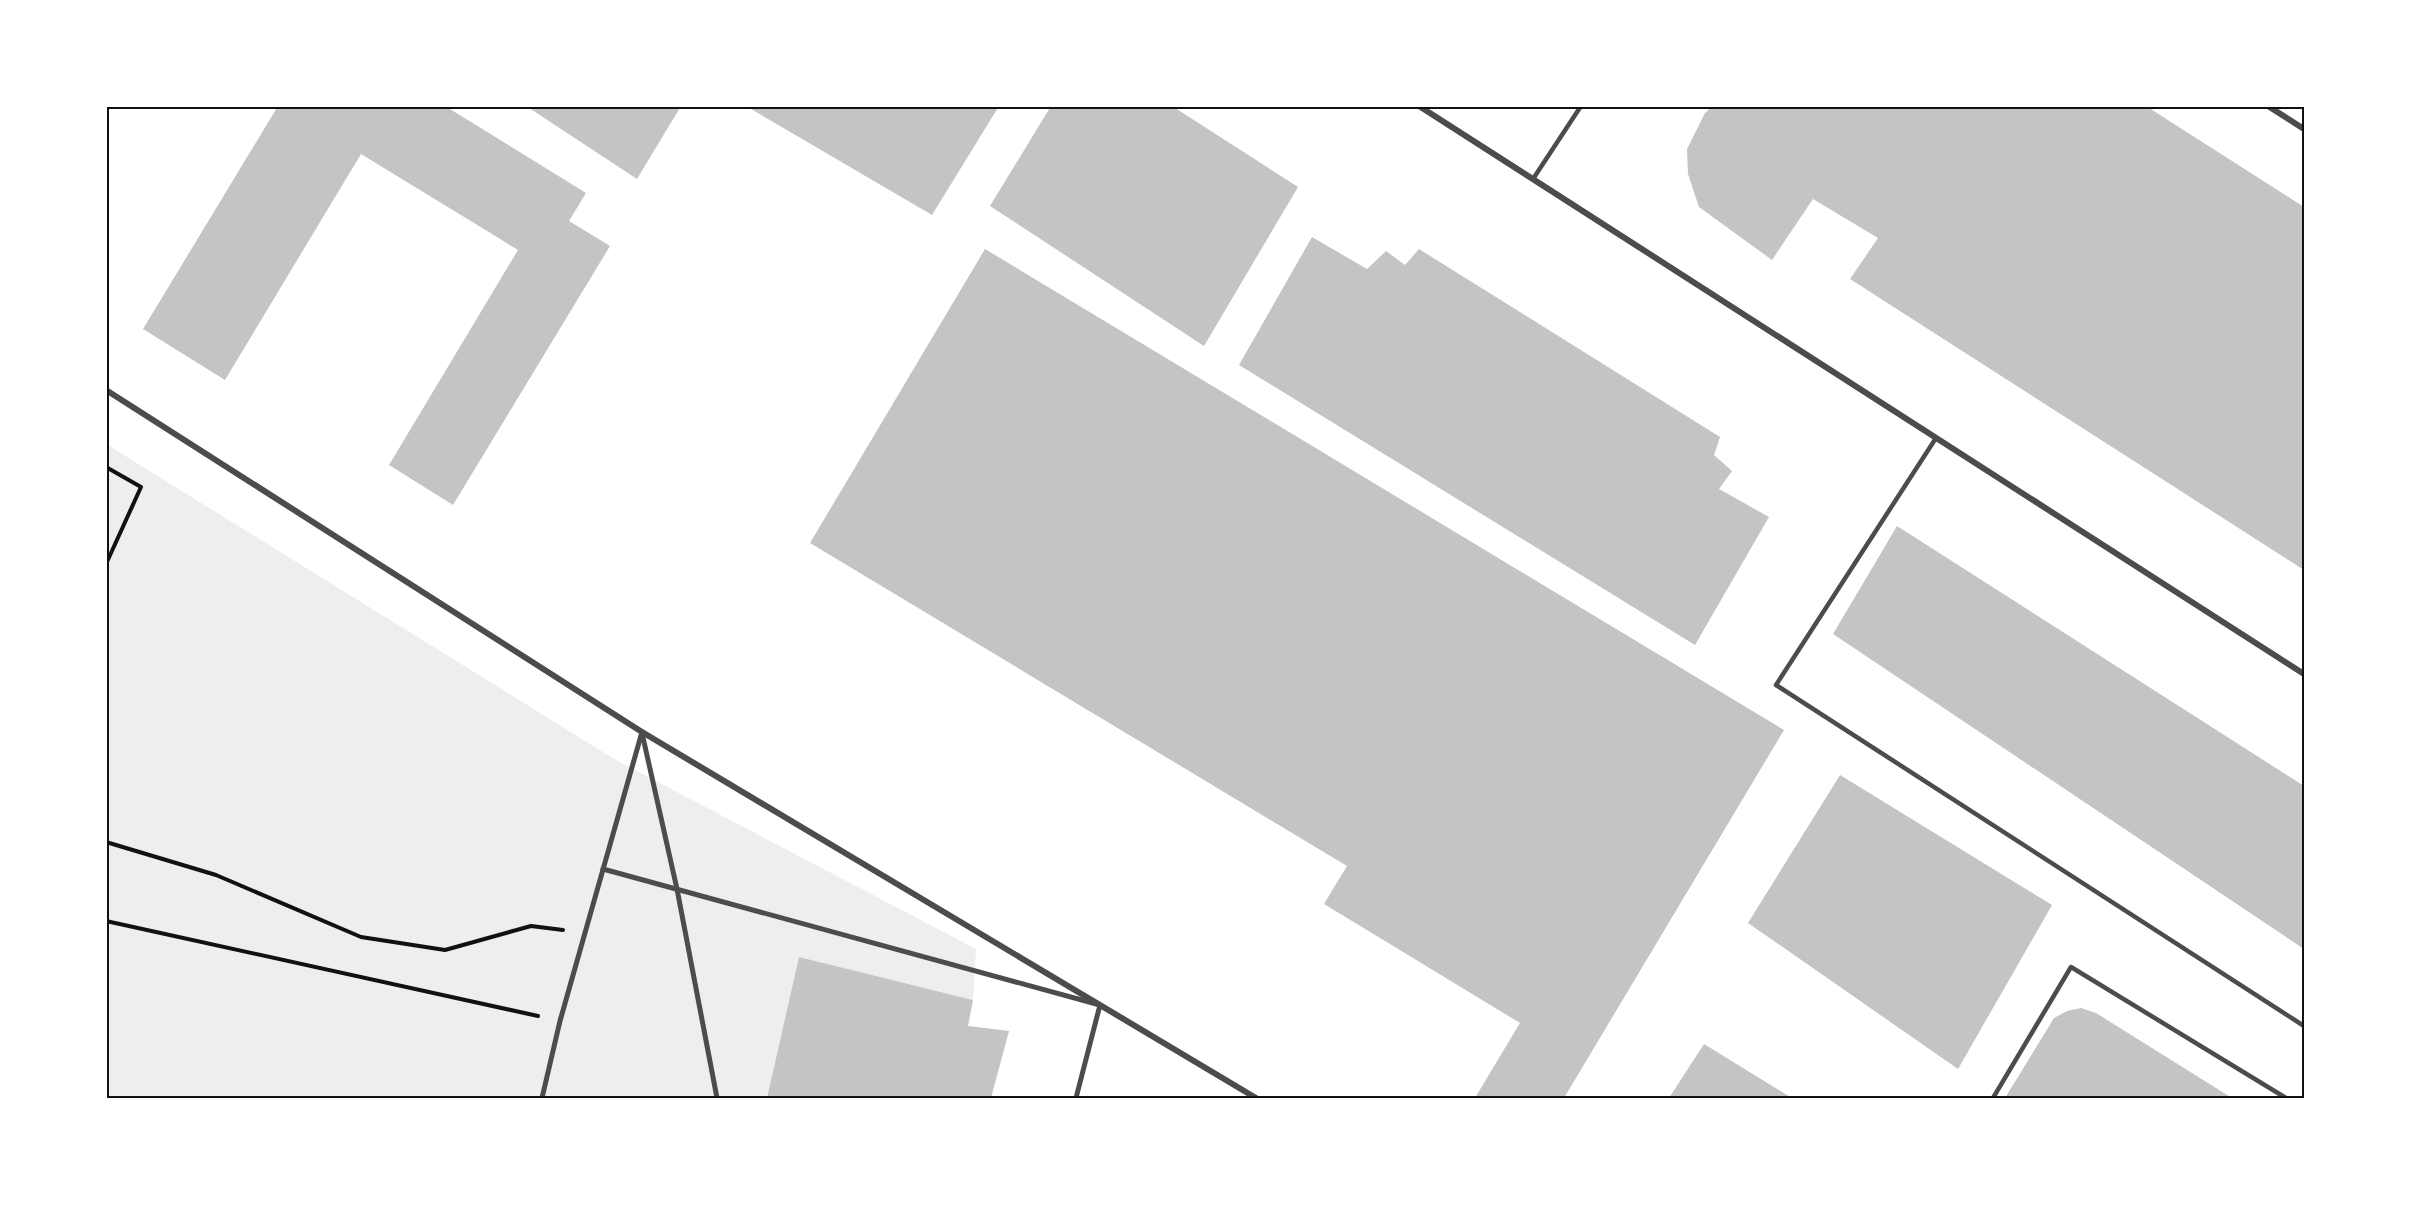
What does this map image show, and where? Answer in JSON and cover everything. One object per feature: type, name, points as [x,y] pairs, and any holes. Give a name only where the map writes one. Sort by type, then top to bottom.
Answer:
[{"type":"street","points":[[1419,106],[2304,674]]},
{"type":"street","points":[[2268,106],[2304,129]]},
{"type":"street","points":[[106,390],[642,732],[1256,1098]]},
{"type":"street","points":[[542,1098],[560,1021],[642,732]]},
{"type":"street","points":[[642,732],[677,889],[717,1098]]},
{"type":"street","points":[[603,869],[1100,1005]]},
{"type":"street","points":[[1076,1098],[1100,1005]]},
{"type":"lane","points":[[1533,180],[1581,106]]},
{"type":"lane","points":[[1936,438],[1776,685],[2304,1026]]},
{"type":"lane","points":[[1993,1098],[2071,967],[2286,1098]]},
{"type":"path","points":[[106,467],[141,487],[106,564]]},
{"type":"path","points":[[106,842],[216,875],[362,937],[445,950],[531,926],[585,932]]},
{"type":"path","points":[[106,921],[560,1021]]},
{"type":"shaded area","points":[[106,444],[616,760],[976,949],[973,1000],[799,957],[767,1098],[107,1098]]},
{"type":"building","points":[[278,106],[445,106],[586,193],[569,221],[610,246],[453,505],[389,465],[518,250],[361,154],[225,380],[143,329]]},
{"type":"building","points":[[526,106],[681,106],[637,179]]},
{"type":"building","points":[[752,106],[999,106],[932,215],[751,109]]},
{"type":"building","points":[[1051,106],[1172,106],[1298,187],[1204,346],[990,206]]},
{"type":"building","points":[[1713,106],[2146,106],[2304,207],[2304,570],[1850,279],[1878,238],[1813,199],[1772,260],[1699,207],[1688,174],[1687,149],[1705,113]]},
{"type":"building","points":[[1312,237],[1367,269],[1386,251],[1405,265],[1419,249],[1720,437],[1714,455],[1732,471],[1719,489],[1769,517],[1695,645],[1239,365]]},
{"type":"building","points":[[985,249],[1784,730],[1564,1098],[1475,1098],[1520,1023],[1324,904],[1347,866],[810,543]]},
{"type":"building","points":[[1897,526],[2304,786],[2304,949],[1833,634]]},
{"type":"building","points":[[1840,775],[2052,905],[1958,1069],[1748,923]]},
{"type":"building","points":[[799,957],[973,1000],[968,1026],[1009,1031],[991,1098],[767,1098]]},
{"type":"building","points":[[2081,1008],[2096,1013],[2232,1098],[2005,1098],[2054,1018],[2067,1011]]},
{"type":"building","points":[[1704,1044],[1792,1098],[1669,1098]]}]
